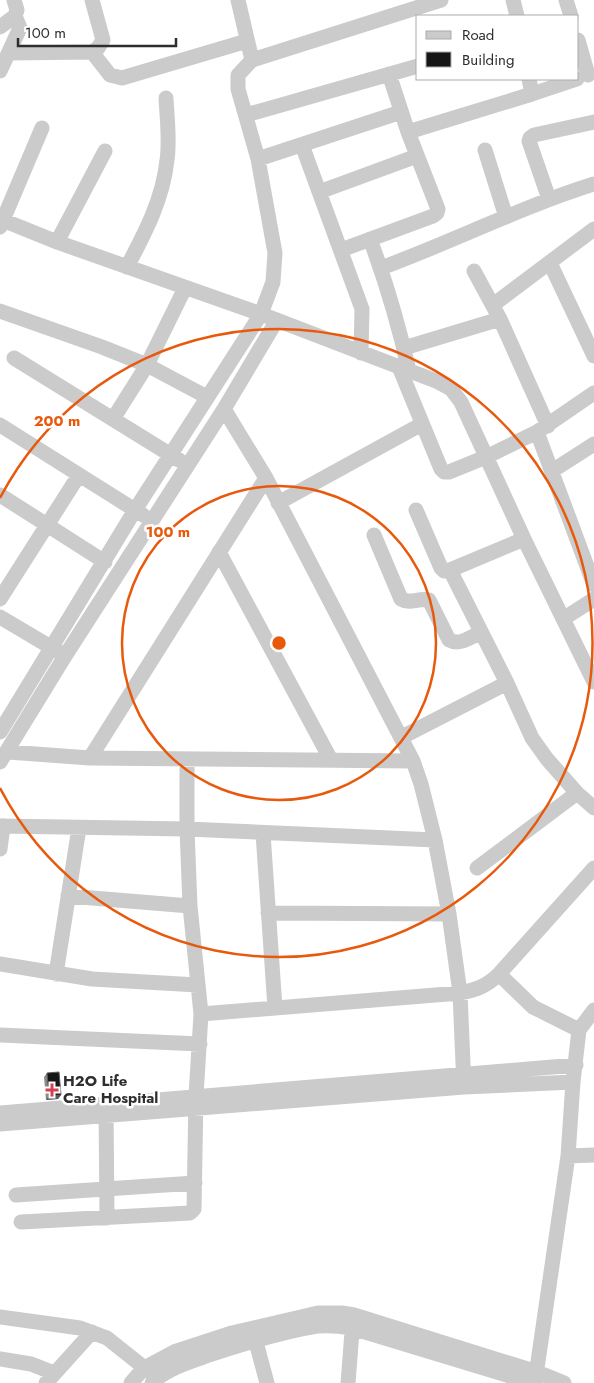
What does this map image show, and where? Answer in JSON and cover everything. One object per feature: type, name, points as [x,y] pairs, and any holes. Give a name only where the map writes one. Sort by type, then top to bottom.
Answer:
[{"type":"street","points":[[0,27],[15,16],[17,10],[14,0]]},
{"type":"street","points":[[9,52],[92,52],[98,48],[103,40],[92,0]]},
{"type":"street","points":[[238,0],[252,60]]},
{"type":"street","points":[[0,732],[135,510],[261,314],[273,282],[275,253],[258,160],[238,89],[238,74],[252,60],[441,0]]},
{"type":"street","points":[[513,0],[517,15]]},
{"type":"street","points":[[566,0],[571,15]]},
{"type":"street","points":[[0,71],[20,28],[15,16]]},
{"type":"street","points":[[92,52],[110,75],[122,78],[247,41]]},
{"type":"street","points":[[579,46],[584,76]]},
{"type":"street","points":[[246,115],[416,67]]},
{"type":"street","points":[[341,250],[437,213],[438,209],[416,156],[390,74]]},
{"type":"street","points":[[529,80],[532,94]]},
{"type":"street","points":[[408,132],[572,80]]},
{"type":"street","points":[[127,267],[151,222],[162,189],[167,160],[166,98]]},
{"type":"street","points":[[258,160],[401,112]]},
{"type":"street","points":[[550,199],[530,138],[534,135],[594,122]]},
{"type":"street","points":[[42,128],[1,222],[278,320],[436,381],[451,389],[461,402],[524,539],[594,682]]},
{"type":"street","points":[[302,145],[362,309],[361,353]]},
{"type":"street","points":[[485,150],[506,217]]},
{"type":"street","points":[[57,242],[105,151]]},
{"type":"street","points":[[319,192],[416,156]]},
{"type":"street","points":[[381,268],[437,247],[550,199],[594,184]]},
{"type":"street","points":[[493,305],[594,229]]},
{"type":"street","points":[[370,239],[381,268],[404,348],[404,369],[422,424],[444,472],[486,456],[543,429],[594,393]]},
{"type":"street","points":[[550,263],[594,356]]},
{"type":"street","points":[[474,271],[500,319],[543,429],[552,471],[594,585]]},
{"type":"street","points":[[113,420],[147,365],[185,288]]},
{"type":"street","points":[[0,311],[93,343],[147,365],[208,397]]},
{"type":"street","points":[[404,348],[500,319]]},
{"type":"street","points":[[4,757],[65,656],[224,409],[278,320]]},
{"type":"street","points":[[14,358],[187,464]]},
{"type":"street","points":[[224,409],[266,478],[413,761],[421,784],[435,840],[449,914],[460,993],[464,1081]]},
{"type":"street","points":[[278,503],[422,424]]},
{"type":"street","points":[[0,426],[152,520]]},
{"type":"street","points":[[552,471],[594,444]]},
{"type":"street","points":[[0,599],[79,475]]},
{"type":"street","points":[[90,758],[266,478]]},
{"type":"street","points":[[0,496],[105,562]]},
{"type":"street","points":[[416,510],[441,568],[444,570],[450,570],[524,539]]},
{"type":"street","points":[[374,535],[401,599],[410,602],[424,598],[429,600],[449,640],[454,643],[459,643],[481,632]]},
{"type":"street","points":[[219,552],[331,760]]},
{"type":"street","points":[[450,570],[507,683],[532,738],[547,759],[577,793],[594,808]]},
{"type":"street","points":[[563,619],[594,599]]},
{"type":"street","points":[[0,616],[65,656]]},
{"type":"street","points":[[402,737],[507,683]]},
{"type":"street","points":[[4,757],[413,761]]},
{"type":"street","points":[[21,1222],[190,1213],[194,1209],[201,1014],[190,906],[187,760]]},
{"type":"street","points":[[477,868],[577,793]]},
{"type":"street","points":[[0,849],[2,826],[187,830],[435,840]]},
{"type":"street","points":[[56,974],[79,828]]},
{"type":"street","points":[[263,833],[274,1008]]},
{"type":"street","points":[[201,1014],[460,993],[479,989],[486,986],[499,974],[594,868]]},
{"type":"street","points":[[68,896],[190,906]]},
{"type":"street","points":[[268,913],[449,914]]},
{"type":"street","points":[[0,964],[92,979],[198,985]]},
{"type":"street","points":[[499,974],[533,1007],[580,1030]]},
{"type":"street","points":[[535,1379],[568,1156],[573,1082],[580,1030],[594,1010]]},
{"type":"street","points":[[0,1035],[200,1044]]},
{"type":"street","points":[[0,1124],[106,1110],[464,1081],[576,1064]]},
{"type":"street","points":[[464,1081],[573,1082]]},
{"type":"street","points":[[0,1113],[106,1110]]},
{"type":"street","points":[[106,1110],[107,1218]]},
{"type":"street","points":[[568,1156],[594,1155]]},
{"type":"street","points":[[16,1195],[196,1183]]},
{"type":"street","points":[[0,1317],[80,1328],[107,1338],[144,1368],[154,1380],[178,1366],[253,1334],[318,1313],[342,1313],[353,1322],[535,1379],[564,1383]]},
{"type":"street","points":[[348,1383],[353,1322]]},
{"type":"street","points":[[0,1359],[31,1364],[50,1378],[92,1332]]},
{"type":"street","points":[[132,1383],[144,1368],[174,1352],[232,1332],[253,1334]]},
{"type":"street","points":[[253,1334],[267,1383]]},
{"type":"building","points":[[59,1072],[61,1095],[49,1096],[47,1073]]},
{"type":"place","name":"H2O Life Care Hospital","points":[[52,1090]]}]
